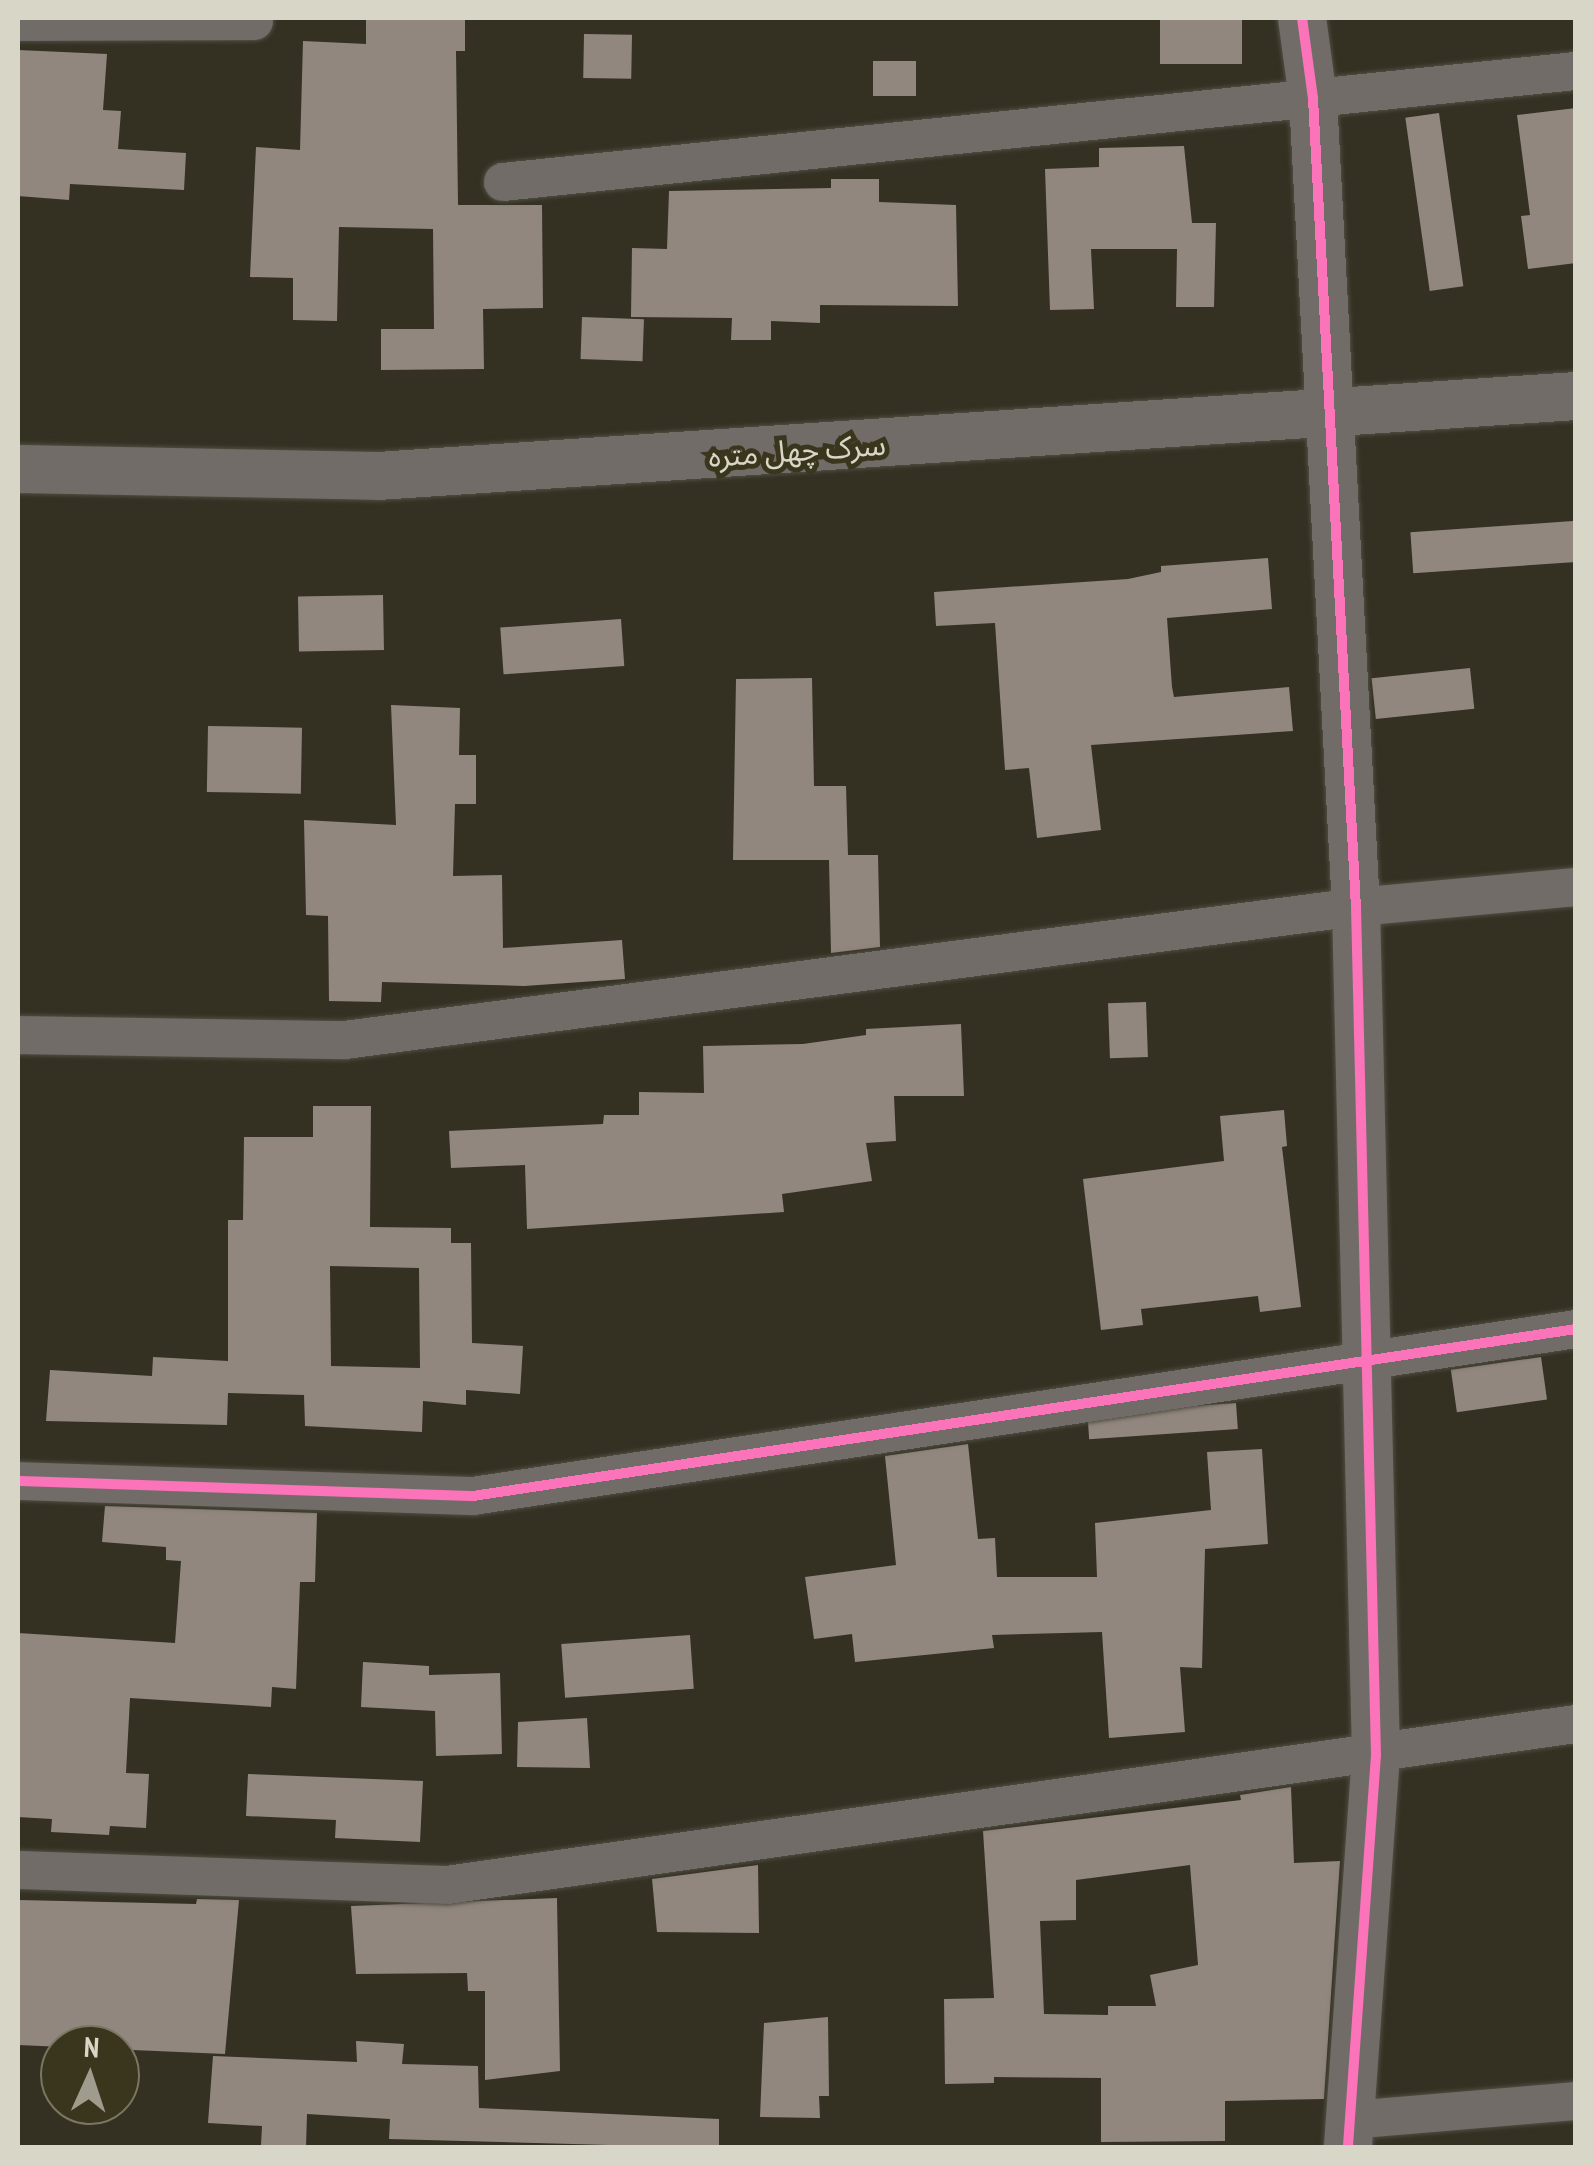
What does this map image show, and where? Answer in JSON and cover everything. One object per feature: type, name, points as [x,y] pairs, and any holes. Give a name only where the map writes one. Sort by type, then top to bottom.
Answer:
[{"type":"street","points":[[1302,18],[1313,98],[1356,907],[1376,1755],[1349,2134],[1576,2101]]},
{"type":"street","points":[[18,22],[254,20]]},
{"type":"street","points":[[504,182],[1576,71]]},
{"type":"street","name":"سرک چهل متره","points":[[18,469],[378,476],[1327,417],[1576,396]]},
{"type":"street","points":[[18,1035],[345,1040],[1356,907],[1576,887]]},
{"type":"street","points":[[18,1481],[473,1496],[1576,1329]]},
{"type":"street","points":[[18,1870],[448,1885],[1576,1724]]},
{"type":"building","points":[[366,18],[465,18],[465,51],[456,51],[458,205],[542,205],[543,308],[483,309],[484,369],[381,370],[381,329],[434,329],[433,229],[339,227],[337,321],[293,320],[293,278],[250,277],[256,147],[300,150],[303,41],[366,44]]},
{"type":"building","points":[[1160,18],[1242,18],[1242,64],[1160,64]]},
{"type":"building","points":[[584,34],[632,35],[631,79],[583,78]]},
{"type":"building","points":[[18,50],[107,54],[103,110],[121,111],[118,149],[186,153],[184,190],[70,184],[69,200],[18,196]]},
{"type":"building","points":[[873,61],[916,61],[916,96],[873,96]]},
{"type":"building","points":[[1576,108],[1576,263],[1528,269],[1521,216],[1530,215],[1517,115]]},
{"type":"building","points":[[1439,113],[1463,286],[1430,291],[1405,118]]},
{"type":"building","points":[[1184,146],[1192,223],[1216,223],[1214,307],[1176,307],[1177,249],[1091,249],[1094,309],[1050,310],[1045,169],[1099,167],[1099,148]]},
{"type":"building","points":[[831,179],[879,179],[879,202],[956,205],[958,306],[820,305],[820,323],[771,321],[771,340],[731,340],[732,318],[631,317],[632,248],[667,249],[669,191],[831,188]]},
{"type":"building","points":[[582,317],[644,319],[642,361],[581,359]]},
{"type":"building","points":[[1573,521],[1576,562],[1413,573],[1410,532]]},
{"type":"building","points":[[1268,558],[1272,609],[1167,618],[1172,687],[1174,697],[1289,687],[1293,731],[1091,745],[1101,830],[1037,838],[1029,768],[1005,770],[995,623],[936,626],[934,592],[1128,579],[1161,572],[1161,566]]},
{"type":"building","points":[[383,595],[384,650],[299,651],[298,596]]},
{"type":"building","points":[[621,619],[624,666],[504,674],[500,627]]},
{"type":"building","points":[[1470,668],[1474,709],[1376,719],[1372,678]]},
{"type":"building","points":[[812,678],[814,786],[846,786],[848,855],[878,855],[880,947],[831,953],[829,860],[733,860],[736,679]]},
{"type":"building","points":[[391,705],[460,708],[459,755],[476,755],[476,804],[455,804],[453,876],[502,875],[503,948],[622,940],[625,979],[524,986],[382,982],[381,1002],[329,1001],[328,916],[306,915],[304,820],[396,825]]},
{"type":"building","points":[[208,726],[302,728],[301,794],[207,792]]},
{"type":"building","points":[[1146,1002],[1148,1057],[1110,1058],[1108,1003]]},
{"type":"building","points":[[961,1024],[964,1096],[894,1096],[896,1141],[866,1143],[872,1181],[782,1194],[784,1212],[527,1229],[525,1165],[451,1168],[449,1131],[603,1124],[604,1115],[639,1115],[639,1092],[704,1093],[703,1046],[803,1044],[866,1035],[866,1029]]},
{"type":"building","points":[[313,1106],[371,1106],[370,1227],[451,1228],[451,1243],[471,1243],[472,1343],[523,1346],[520,1394],[466,1390],[466,1405],[423,1401],[422,1432],[305,1426],[304,1395],[228,1393],[227,1425],[46,1421],[50,1370],[152,1376],[153,1357],[228,1361],[228,1220],[243,1220],[244,1137],[313,1137]],"holes":[[[330,1266],[419,1268],[420,1368],[331,1366]]]},
{"type":"building","points":[[1284,1110],[1287,1146],[1282,1147],[1301,1307],[1260,1312],[1258,1296],[1141,1309],[1143,1325],[1101,1330],[1083,1179],[1224,1161],[1220,1116]]},
{"type":"building","points":[[1541,1357],[1547,1400],[1457,1412],[1451,1370]]},
{"type":"building","points":[[1236,1403],[1238,1429],[1089,1439],[1087,1413]]},
{"type":"building","points":[[968,1444],[978,1539],[995,1538],[997,1577],[1097,1577],[1095,1523],[1211,1510],[1207,1452],[1262,1449],[1268,1544],[1205,1549],[1202,1668],[1180,1667],[1185,1732],[1109,1738],[1102,1632],[992,1635],[994,1648],[855,1662],[852,1634],[814,1639],[805,1577],[896,1565],[885,1456]]},
{"type":"building","points":[[105,1506],[317,1513],[315,1582],[300,1582],[296,1689],[272,1687],[271,1707],[130,1698],[126,1773],[149,1774],[146,1828],[110,1826],[109,1835],[51,1832],[52,1819],[18,1817],[18,1633],[175,1643],[181,1561],[166,1560],[166,1547],[102,1542]]},
{"type":"building","points":[[690,1635],[694,1689],[565,1698],[561,1644]]},
{"type":"building","points":[[363,1662],[429,1666],[429,1675],[500,1673],[502,1754],[436,1756],[435,1711],[361,1707]]},
{"type":"building","points":[[587,1718],[590,1768],[517,1767],[518,1722]]},
{"type":"building","points":[[248,1774],[423,1781],[420,1842],[335,1838],[336,1820],[246,1816]]},
{"type":"building","points":[[1291,1787],[1294,1863],[1340,1861],[1324,2099],[1225,2101],[1225,2141],[1101,2142],[1101,2078],[994,2077],[994,2083],[945,2084],[944,1999],[994,1998],[983,1831],[1241,1800],[1240,1795]],"holes":[[[1190,1865],[1198,1965],[1150,1975],[1156,2006],[1108,2006],[1108,2015],[1044,2014],[1040,1921],[1076,1920],[1076,1880]]]},
{"type":"building","points":[[758,1865],[759,1933],[657,1932],[652,1879]]},
{"type":"building","points":[[557,1898],[560,2071],[485,2080],[485,1991],[468,1991],[467,1973],[356,1974],[351,1906]]},
{"type":"building","points":[[197,1899],[239,1900],[225,2054],[140,2050],[140,2025],[40,2025],[40,2046],[18,2045],[18,1900],[196,1904]]},
{"type":"building","points":[[828,2017],[829,2096],[819,2096],[820,2118],[760,2117],[764,2023]]},
{"type":"building","points":[[356,2041],[404,2044],[402,2064],[478,2066],[479,2108],[719,2119],[719,2148],[389,2139],[390,2119],[307,2114],[306,2147],[261,2145],[262,2126],[208,2123],[213,2056],[357,2062]]},
{"type":"cycle path","points":[[1302,18],[1313,98],[1356,907],[1376,1755],[1348,2148]]},
{"type":"cycle path","points":[[18,1481],[473,1496],[1576,1329]]}]
